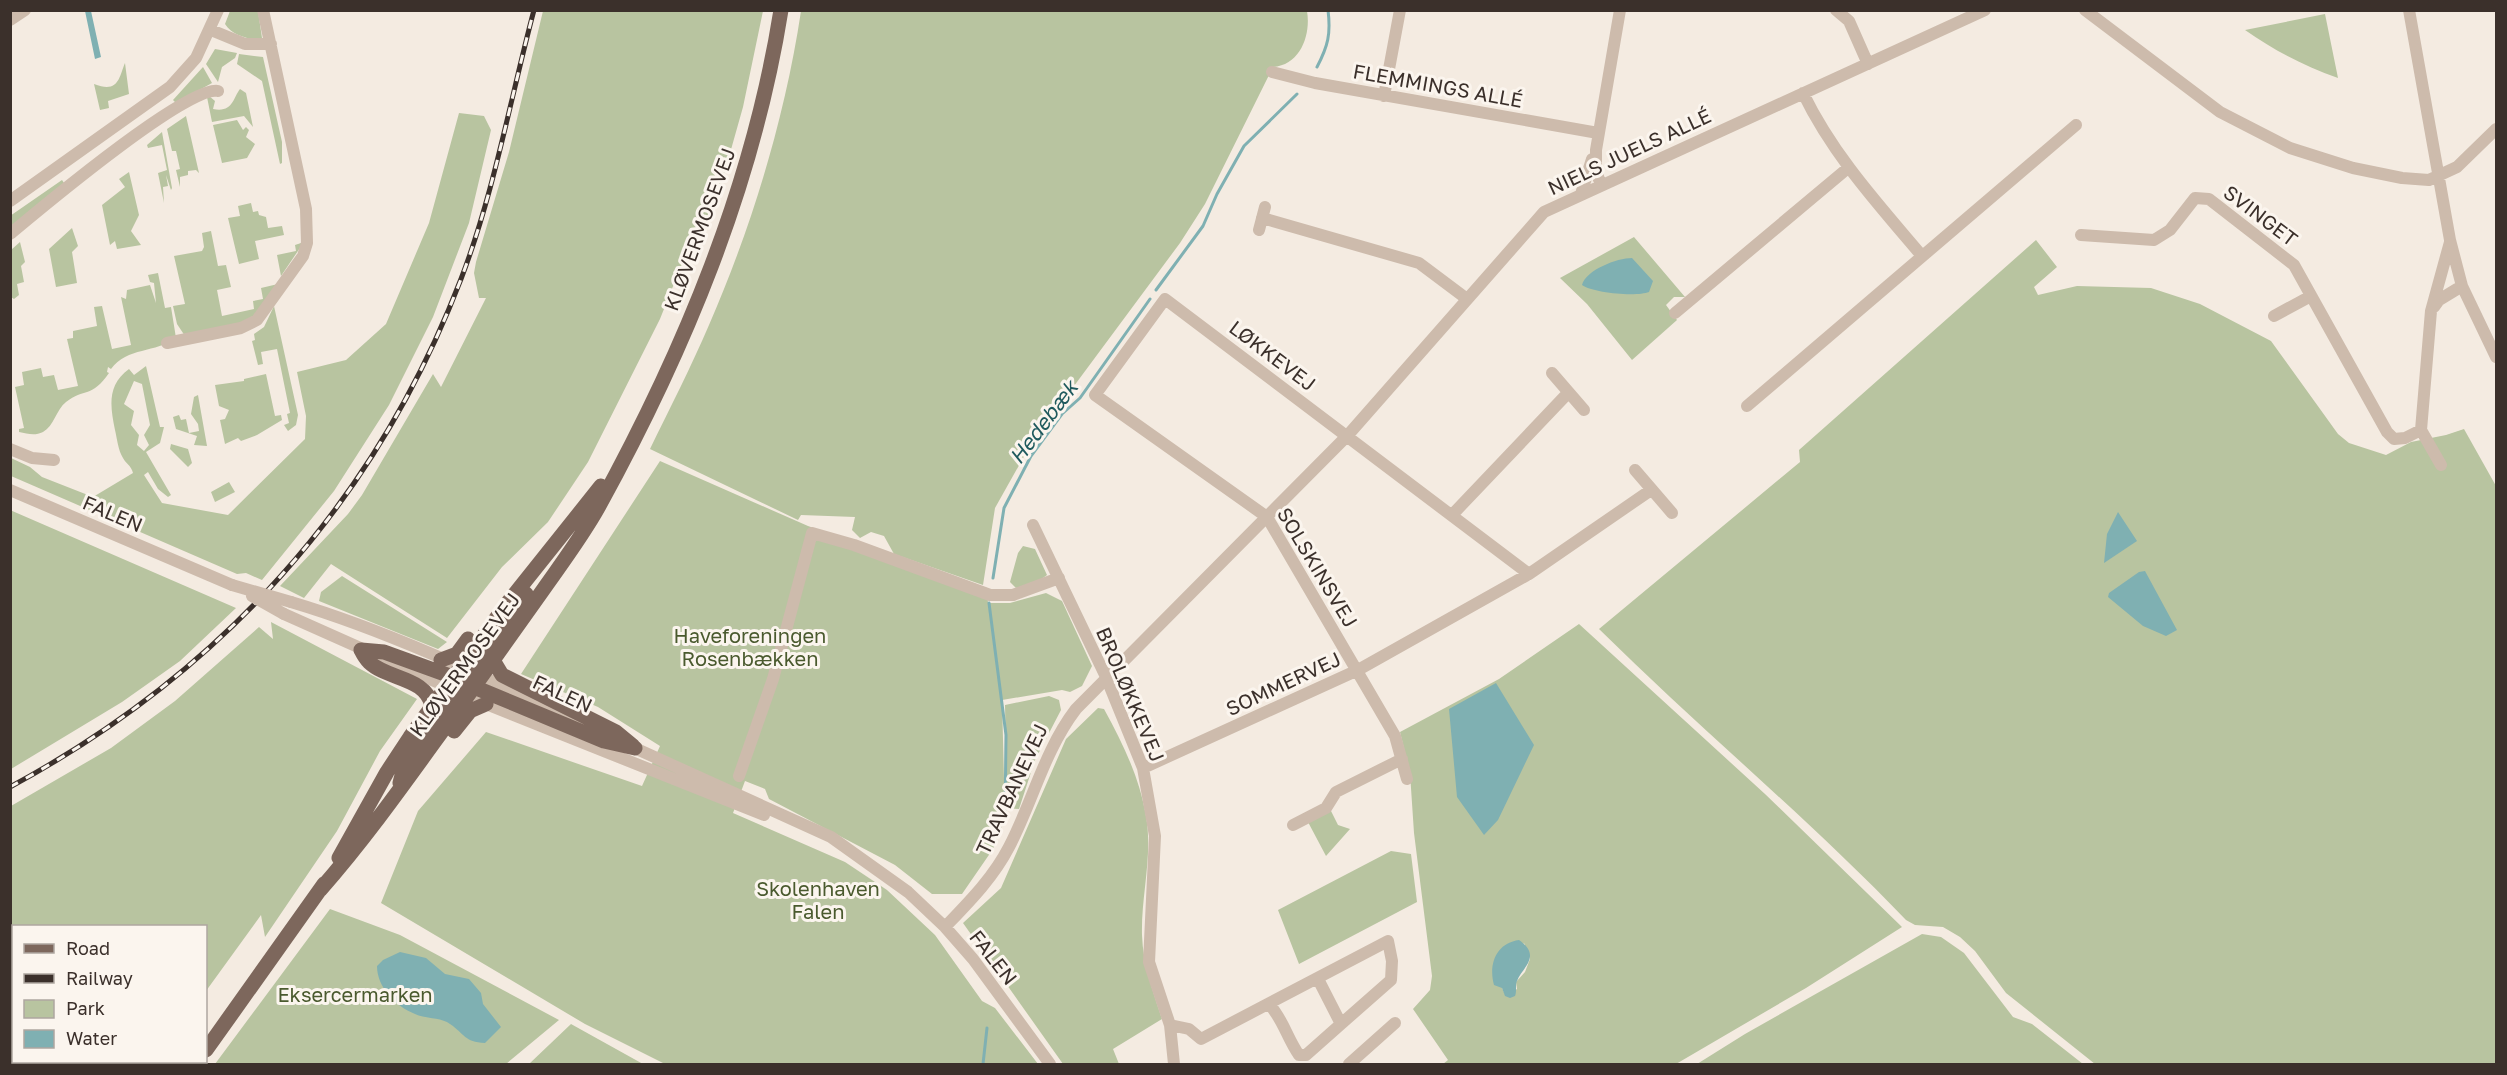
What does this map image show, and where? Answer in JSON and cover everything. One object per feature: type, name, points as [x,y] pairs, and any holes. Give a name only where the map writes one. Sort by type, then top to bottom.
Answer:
[{"type":"main road","name":"KLØVERMOSEVEJ","points":[[320,890],[387,772],[432,706],[493,660],[598,507],[655,398],[702,293],[727,223],[759,118],[781,10]]},
{"type":"main road","name":"KLØVERMOSEVEJ","points":[[207,1049],[320,890],[398,792],[464,682],[562,536],[626,451]]},
{"type":"main road","points":[[441,660],[457,654],[535,556],[562,536]]},
{"type":"main road","points":[[361,650],[384,652],[464,682],[605,741],[635,748]]},
{"type":"main road","points":[[361,650],[369,662],[424,689],[432,706]]},
{"type":"main road","points":[[493,660],[502,675],[616,732],[635,748]]},
{"type":"main road","points":[[398,792],[417,780],[470,711],[486,704]]},
{"type":"street","points":[[10,20],[25,10]]},
{"type":"street","points":[[10,201],[170,87],[196,58],[211,30],[218,10]]},
{"type":"street","points":[[166,343],[241,328],[257,320],[305,249],[309,232],[306,208],[263,10]]},
{"type":"street","points":[[1384,96],[1400,10]]},
{"type":"street","points":[[1601,184],[1596,171],[1596,150],[1620,10]]},
{"type":"street","points":[[1836,10],[1850,21],[1868,64]]},
{"type":"street","name":"NIELS JUELS ALLÉ","points":[[1267,517],[1348,435],[1544,212],[1985,10]]},
{"type":"street","points":[[2085,10],[2220,112],[2290,148],[2353,168],[2402,178],[2428,180],[2457,167],[2496,129]]},
{"type":"street","points":[[2409,10],[2450,240],[2462,286],[2496,357]]},
{"type":"street","points":[[211,30],[244,44],[271,44]]},
{"type":"street","name":"FLEMMINGS ALLÉ","points":[[1272,72],[1289,75],[1295,79],[1384,96],[1598,133]]},
{"type":"street","points":[[10,234],[87,172],[177,107],[211,89],[218,91]]},
{"type":"street","points":[[1803,93],[1821,131],[1848,168],[1922,256]]},
{"type":"street","points":[[1747,406],[2076,126]]},
{"type":"street","points":[[1581,194],[1596,150]]},
{"type":"street","points":[[1675,313],[1848,168]]},
{"type":"street","name":"SVINGET","points":[[2080,235],[2154,240],[2170,230],[2195,198],[2209,199],[2294,265],[2387,432],[2394,440],[2405,438],[2421,430]]},
{"type":"street","points":[[1262,218],[1419,263],[1467,299]]},
{"type":"street","points":[[2441,465],[2421,430],[2431,311],[2450,240]]},
{"type":"street","points":[[2431,311],[2439,300],[2462,286]]},
{"type":"street","points":[[2274,316],[2311,296]]},
{"type":"street","name":"LØKKEVEJ","points":[[1095,395],[1165,299],[1529,574]]},
{"type":"street","points":[[1552,373],[1584,410]]},
{"type":"street","points":[[1452,515],[1568,393]]},
{"type":"street","name":"SOLSKINSVEJ","points":[[1095,395],[1267,517],[1359,670],[1395,736],[1407,779]]},
{"type":"street","points":[[10,449],[32,458],[54,460]]},
{"type":"street","points":[[1635,470],[1672,513]]},
{"type":"street","name":"FALEN","points":[[10,490],[232,585],[284,614],[361,650]]},
{"type":"street","points":[[1529,574],[1651,490]]},
{"type":"street","name":"TRAVBANEVEJ","points":[[945,927],[982,888],[1003,857],[1062,727],[1106,677],[1267,517]]},
{"type":"street","name":"BROLØKKEVEJ","points":[[1033,525],[1106,677],[1143,768],[1155,836],[1149,962],[1170,1025],[1174,1065]]},
{"type":"street","points":[[739,776],[773,680],[812,533],[854,545],[990,595],[1013,595],[1059,578]]},
{"type":"street","name":"SOMMERVEJ","points":[[1143,768],[1359,670],[1529,574]]},
{"type":"street","name":"FALEN","points":[[232,585],[354,624],[441,660],[486,704],[791,825],[866,862]]},
{"type":"street","name":"FALEN","points":[[635,748],[831,837],[908,892],[945,927],[972,959],[1050,1065]]},
{"type":"street","points":[[1293,825],[1326,808],[1336,792],[1402,759]]},
{"type":"street","points":[[1170,1025],[1189,1029],[1201,1039],[1388,941],[1392,961],[1391,980],[1306,1054],[1299,1054],[1279,1015],[1269,1004]]},
{"type":"street","points":[[1318,979],[1341,1024]]},
{"type":"street","points":[[1349,1065],[1395,1023]]},
{"type":"green space","points":[[230,11],[258,11],[262,38],[260,40],[250,39],[232,31],[225,24]]},
{"type":"green space","points":[[543,11],[763,11],[743,107],[712,217],[699,221],[660,319],[588,462],[548,522],[502,567],[447,638],[331,564],[304,598],[280,586],[348,514],[362,495],[433,374],[441,387],[486,298],[479,298],[474,273],[476,262],[509,152]]},
{"type":"green space","points":[[801,11],[1307,11],[1307,29],[1302,47],[1291,61],[1273,67],[1205,204],[1180,243],[1031,444],[995,508],[983,585],[894,554],[884,536],[871,532],[860,538],[852,530],[855,517],[801,515],[798,520],[650,449],[709,325],[753,210],[786,91]]},
{"type":"green space","points":[[2325,14],[2338,78],[2290,57],[2245,30]]},
{"type":"green space","points":[[215,49],[237,53],[235,58],[222,67],[218,82],[206,64]]},
{"type":"green space","points":[[239,54],[263,57],[282,142],[282,163],[280,164],[262,81],[237,64]]},
{"type":"green space","points":[[125,63],[129,94],[108,101],[109,108],[100,110],[94,84],[102,87],[113,85],[117,82]]},
{"type":"green space","points":[[203,67],[212,83],[176,103],[173,100]]},
{"type":"green space","points":[[240,89],[246,93],[253,127],[244,116],[212,122],[207,97],[215,101],[213,109],[225,109]]},
{"type":"green space","points":[[459,113],[484,116],[491,130],[469,223],[433,317],[389,405],[334,491],[262,580],[246,573],[237,574],[11,476],[11,458],[30,467],[42,477],[93,497],[133,473],[120,451],[111,404],[114,389],[122,375],[129,369],[134,375],[146,366],[160,427],[164,427],[160,443],[146,452],[171,495],[168,497],[158,489],[148,472],[144,475],[162,503],[228,515],[305,439],[306,416],[297,372],[346,360],[386,324],[429,223]],"holes":[[[134,381],[142,384],[150,425],[144,435],[149,445],[144,451],[137,445],[139,435],[131,425],[134,411],[124,404]]]},
{"type":"green space","points":[[186,116],[199,173],[196,170],[188,171],[188,175],[180,177],[180,187],[176,170],[180,169],[176,151],[172,151],[167,129]]},
{"type":"green space","points":[[237,120],[243,130],[246,127],[249,130],[246,137],[255,144],[247,158],[222,163],[213,125]]},
{"type":"green space","points":[[162,132],[172,188],[171,190],[166,175],[168,186],[163,187],[164,203],[158,173],[167,170],[162,145],[148,148],[147,145]]},
{"type":"green space","points":[[129,172],[139,215],[131,231],[141,245],[117,249],[115,241],[110,245],[102,205],[125,187],[119,179]]},
{"type":"green space","points":[[62,180],[64,183],[12,226],[10,216]]},
{"type":"green space","points":[[251,203],[253,212],[258,211],[259,215],[266,217],[268,228],[282,226],[284,235],[255,241],[259,259],[239,264],[228,218],[240,216],[238,206]]},
{"type":"green space","points":[[72,228],[78,246],[72,252],[77,283],[56,287],[49,249]]},
{"type":"green space","points":[[211,231],[218,266],[226,265],[231,287],[217,290],[222,316],[254,309],[253,301],[263,299],[261,288],[278,284],[250,321],[185,336],[177,324],[173,306],[185,304],[174,256],[202,251],[204,247],[202,233]]},
{"type":"green space","points":[[1634,237],[1685,297],[1674,297],[1666,305],[1677,320],[1632,360],[1587,304],[1560,278]]},
{"type":"green space","points":[[2036,240],[2057,267],[2034,287],[2038,295],[2077,286],[2151,288],[2200,304],[2271,341],[2338,434],[2349,443],[2386,455],[2411,442],[2464,429],[2496,486],[2496,1064],[2095,1064],[2006,993],[1975,951],[1960,937],[1943,927],[1915,925],[1906,920],[1831,845],[1599,629],[1800,462],[1799,450]]},
{"type":"green space","points":[[20,242],[25,262],[21,266],[24,282],[17,284],[19,295],[14,299],[11,297],[11,250]]},
{"type":"green space","points":[[304,242],[281,276],[277,255],[296,251],[295,245]]},
{"type":"green space","points":[[158,273],[165,308],[171,307],[176,338],[160,346],[133,353],[111,369],[108,367],[107,372],[109,373],[98,386],[66,402],[50,426],[43,432],[28,434],[19,432],[19,429],[24,428],[15,387],[24,385],[22,372],[41,368],[43,377],[54,375],[58,390],[78,386],[67,339],[73,338],[73,331],[97,326],[94,307],[102,306],[112,349],[131,345],[121,297],[126,299],[127,290],[150,285],[156,303],[154,283],[150,282],[148,275]]},
{"type":"green space","points":[[274,306],[298,415],[296,425],[288,431],[284,425],[289,423],[287,414],[290,413],[277,349],[261,352],[263,364],[258,365],[252,341],[255,340],[254,334],[264,327]]},
{"type":"green space","points":[[266,374],[275,416],[281,415],[282,420],[257,435],[241,441],[238,438],[225,444],[220,420],[225,419],[229,410],[219,406],[215,385],[244,381],[244,379]]},
{"type":"green space","points":[[198,395],[207,446],[194,445],[197,436],[176,429],[173,417],[179,415],[181,420],[186,419],[189,433],[199,431],[198,424],[191,414],[194,397]]},
{"type":"green space","points":[[171,444],[188,449],[192,463],[188,467],[170,449]]},
{"type":"green space","name":"Haveforeningen Rosenbækken","points":[[660,461],[808,526],[987,588],[988,603],[1010,603],[1046,593],[1062,601],[1092,666],[1082,686],[1070,692],[1062,690],[1002,700],[1005,818],[993,849],[962,894],[932,894],[895,865],[769,799],[765,789],[745,781],[733,813],[845,862],[887,890],[935,935],[982,1001],[995,1008],[1038,1064],[665,1064],[585,1024],[381,903],[418,811],[486,732],[642,786],[660,746],[598,707],[521,674]]},
{"type":"green space","points":[[229,482],[235,492],[215,502],[211,492]]},
{"type":"green space","points":[[10,510],[236,608],[180,661],[122,702],[11,769]]},
{"type":"green space","points":[[1023,546],[1035,549],[1047,575],[1039,581],[1016,588],[1010,582],[1018,553]]},
{"type":"green space","points":[[342,576],[447,642],[438,649],[319,601],[321,592]]},
{"type":"green space","points":[[271,622],[417,699],[380,751],[337,831],[265,937],[261,915],[207,990],[207,925],[12,925],[12,1063],[152,1063],[11,1064],[11,806],[111,748],[175,701],[259,627],[273,639]]},
{"type":"green space","points":[[1579,624],[1765,794],[1902,927],[1806,988],[1676,1064],[1443,1064],[1448,1060],[1413,1009],[1430,990],[1432,976],[1414,833],[1410,773],[1400,732],[1499,679]],"holes":[[[1524,943],[1530,959],[1525,972],[1516,982],[1517,989],[1506,996],[1502,988]]]},
{"type":"green space","points":[[1049,696],[1059,700],[1061,710],[1035,760],[1019,809],[1007,808],[1005,705]]},
{"type":"green space","points":[[1098,708],[1104,709],[1124,748],[1135,774],[1146,816],[1148,861],[1142,935],[1149,978],[1162,1019],[1113,1049],[1119,1064],[1063,1064],[963,923],[1001,888],[1066,739]]},
{"type":"green space","points":[[1330,809],[1338,825],[1350,829],[1326,856],[1308,822]]},
{"type":"green space","points":[[1391,851],[1411,854],[1417,902],[1299,964],[1278,910]]},
{"type":"green space","name":"Eksercermarken","points":[[330,909],[400,935],[559,1020],[506,1064],[215,1064]]},
{"type":"green space","points":[[1922,934],[1941,937],[1964,953],[2013,1017],[2032,1024],[2083,1064],[1697,1064],[1745,1034]]},
{"type":"green space","points":[[571,1024],[643,1064],[529,1064]]},
{"type":"water","points":[[85,11],[91,11],[101,57],[95,59]]},
{"type":"water","points":[[1632,258],[1653,281],[1649,292],[1615,293],[1582,285],[1589,274],[1603,266]]},
{"type":"water","points":[[2118,512],[2137,541],[2104,563],[2107,534]]},
{"type":"water","points":[[2145,571],[2177,630],[2166,636],[2143,626],[2108,597],[2109,593],[2139,572]]},
{"type":"water","points":[[1496,683],[1534,745],[1498,820],[1484,835],[1457,797],[1449,709]]},
{"type":"water","points":[[1519,940],[1526,946],[1530,957],[1517,981],[1515,996],[1510,998],[1505,996],[1502,988],[1494,985],[1493,962],[1505,945]]},
{"type":"water","points":[[400,952],[426,958],[445,974],[469,979],[481,993],[483,1004],[501,1027],[485,1043],[478,1042],[469,1039],[446,1022],[419,1016],[394,1001],[380,981],[377,966],[383,960]]},
{"type":"waterway","name":"Hedebæk","points":[[1317,67],[1328,40],[1328,10]]},
{"type":"waterway","name":"Hedebæk","points":[[1156,290],[1203,226],[1217,194],[1244,146],[1297,94]]},
{"type":"waterway","name":"Hedebæk","points":[[993,578],[1004,508],[1031,456],[1062,414],[1080,398],[1150,299]]},
{"type":"waterway","name":"Hedebæk","points":[[989,603],[1006,735],[1005,818]]},
{"type":"waterway","name":"Hedebæk","points":[[983,1064],[987,1028]]},
{"type":"railway","points":[[10,787],[86,742],[157,691],[223,635],[282,574],[336,508],[384,437],[426,360],[473,246],[492,180],[534,10]]},
{"type":"park label","name":"Skolenhaven Falen","points":[[818,900]]}]
